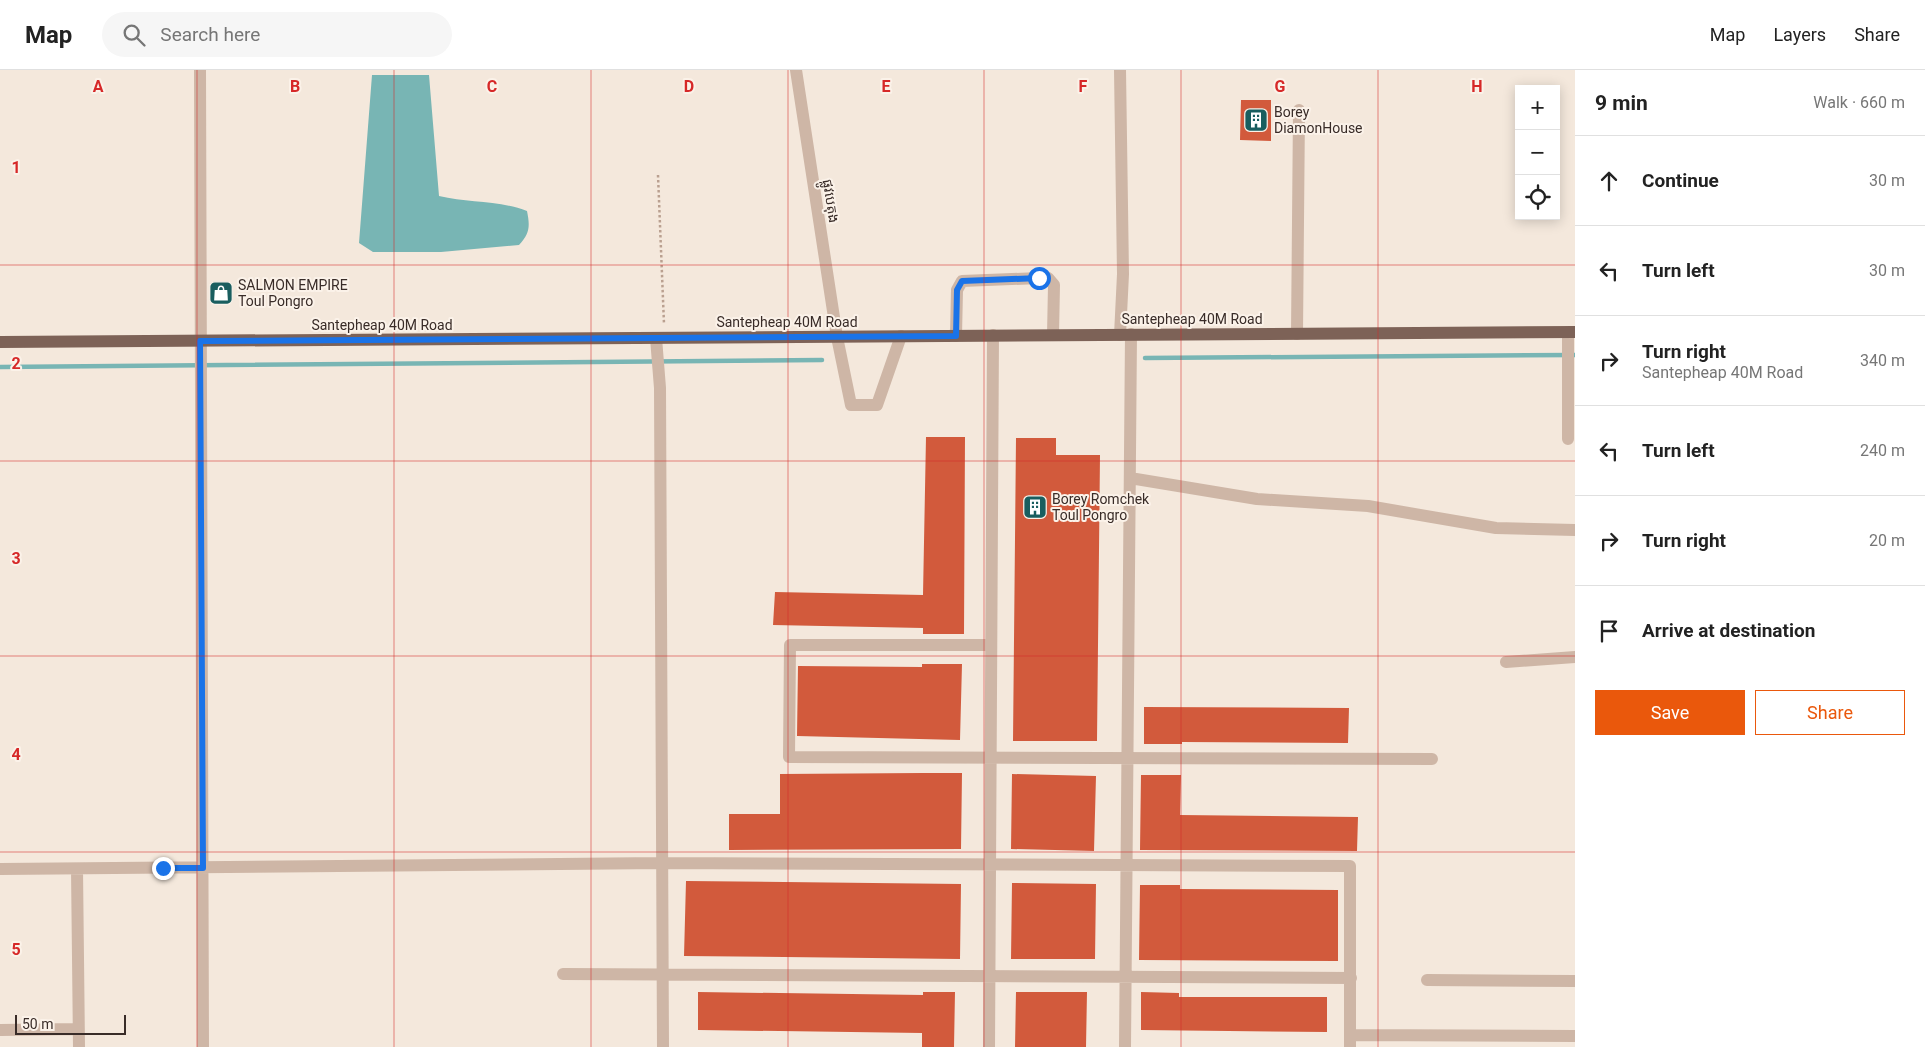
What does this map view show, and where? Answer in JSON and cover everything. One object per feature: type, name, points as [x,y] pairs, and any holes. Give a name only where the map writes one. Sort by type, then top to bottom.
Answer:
[{"type":"main road","name":"Santepheap 40M Road","points":[[0,342],[1570,334]]},
{"type":"street","points":[[200,70],[203,1047]]},
{"type":"street","name":"ផ្លូវបេតុង","points":[[796,70],[837,337],[851,405],[877,405],[901,336]]},
{"type":"street","points":[[1120,70],[1123,274],[1130,478],[1125,1047]]},
{"type":"street","points":[[1297,334],[1299,110]]},
{"type":"street","points":[[956,336],[957,290],[962,281],[1048,278],[1054,285],[1053,336]]},
{"type":"street","points":[[1568,439],[1570,334]]},
{"type":"street","points":[[989,1047],[993,336]]},
{"type":"street","points":[[660,338],[658,352],[660,388],[663,1047]]},
{"type":"street","points":[[1130,478],[1257,499],[1368,506],[1496,528],[1575,530]]},
{"type":"street","points":[[991,645],[790,645],[789,757],[1432,759]]},
{"type":"street","points":[[1506,662],[1575,656]]},
{"type":"street","points":[[0,869],[662,863],[1350,866],[1350,1041],[1575,1036]]},
{"type":"street","points":[[77,869],[79,1047]]},
{"type":"street","points":[[563,974],[1351,978]]},
{"type":"street","points":[[1427,980],[1575,981]]},
{"type":"street","points":[[0,1030],[78,1030]]},
{"type":"path","points":[[658,175],[660,338]]},
{"type":"water","points":[[372,75],[429,75],[439,196],[506,205],[527,211],[528,229],[519,245],[441,252],[373,252],[359,243]]},
{"type":"building","name":"Borey DiamonHouse","points":[[1241,100],[1271,100],[1271,141],[1240,140]]},
{"type":"building","points":[[926,437],[965,437],[964,634],[923,634],[923,628],[773,625],[775,592],[923,595]]},
{"type":"building","points":[[1016,438],[1056,438],[1056,455],[1100,455],[1097,741],[1013,741]]},
{"type":"building","points":[[922,664],[962,664],[960,740],[797,736],[798,666],[922,667]]},
{"type":"building","points":[[1144,707],[1349,708],[1348,743],[1182,742],[1182,744],[1144,744]]},
{"type":"building","points":[[962,773],[961,849],[729,850],[729,814],[780,814],[780,774]]},
{"type":"building","points":[[1012,774],[1096,776],[1094,851],[1011,849]]},
{"type":"building","points":[[1141,775],[1181,775],[1180,815],[1358,817],[1357,851],[1140,850]]},
{"type":"building","points":[[686,881],[961,884],[960,959],[684,956]]},
{"type":"building","points":[[1012,883],[1096,884],[1095,959],[1011,959]]},
{"type":"building","points":[[1140,885],[1180,885],[1180,889],[1338,890],[1338,961],[1139,960]]},
{"type":"building","points":[[698,992],[923,995],[923,992],[955,992],[954,1047],[922,1047],[922,1033],[698,1030]]},
{"type":"building","points":[[1016,992],[1087,992],[1086,1047],[1015,1047]]},
{"type":"building","points":[[1141,992],[1179,993],[1179,997],[1327,997],[1327,1032],[1141,1030]]},
{"type":"waterway","points":[[1145,358],[1575,355]]},
{"type":"waterway","points":[[0,367],[822,360]]},
{"type":"place","name":"Borey DiamonHouse","points":[[1256,120]]},
{"type":"place","name":"SALMON EMPIRE Toul Pongro","points":[[221,293]]},
{"type":"place","name":"Borey Romchek Toul Pongro","points":[[1035,507]]},
{"type":"route","points":[[163,868],[203,868],[200,341],[956,336],[957,290],[962,281],[1039,278]]}]
